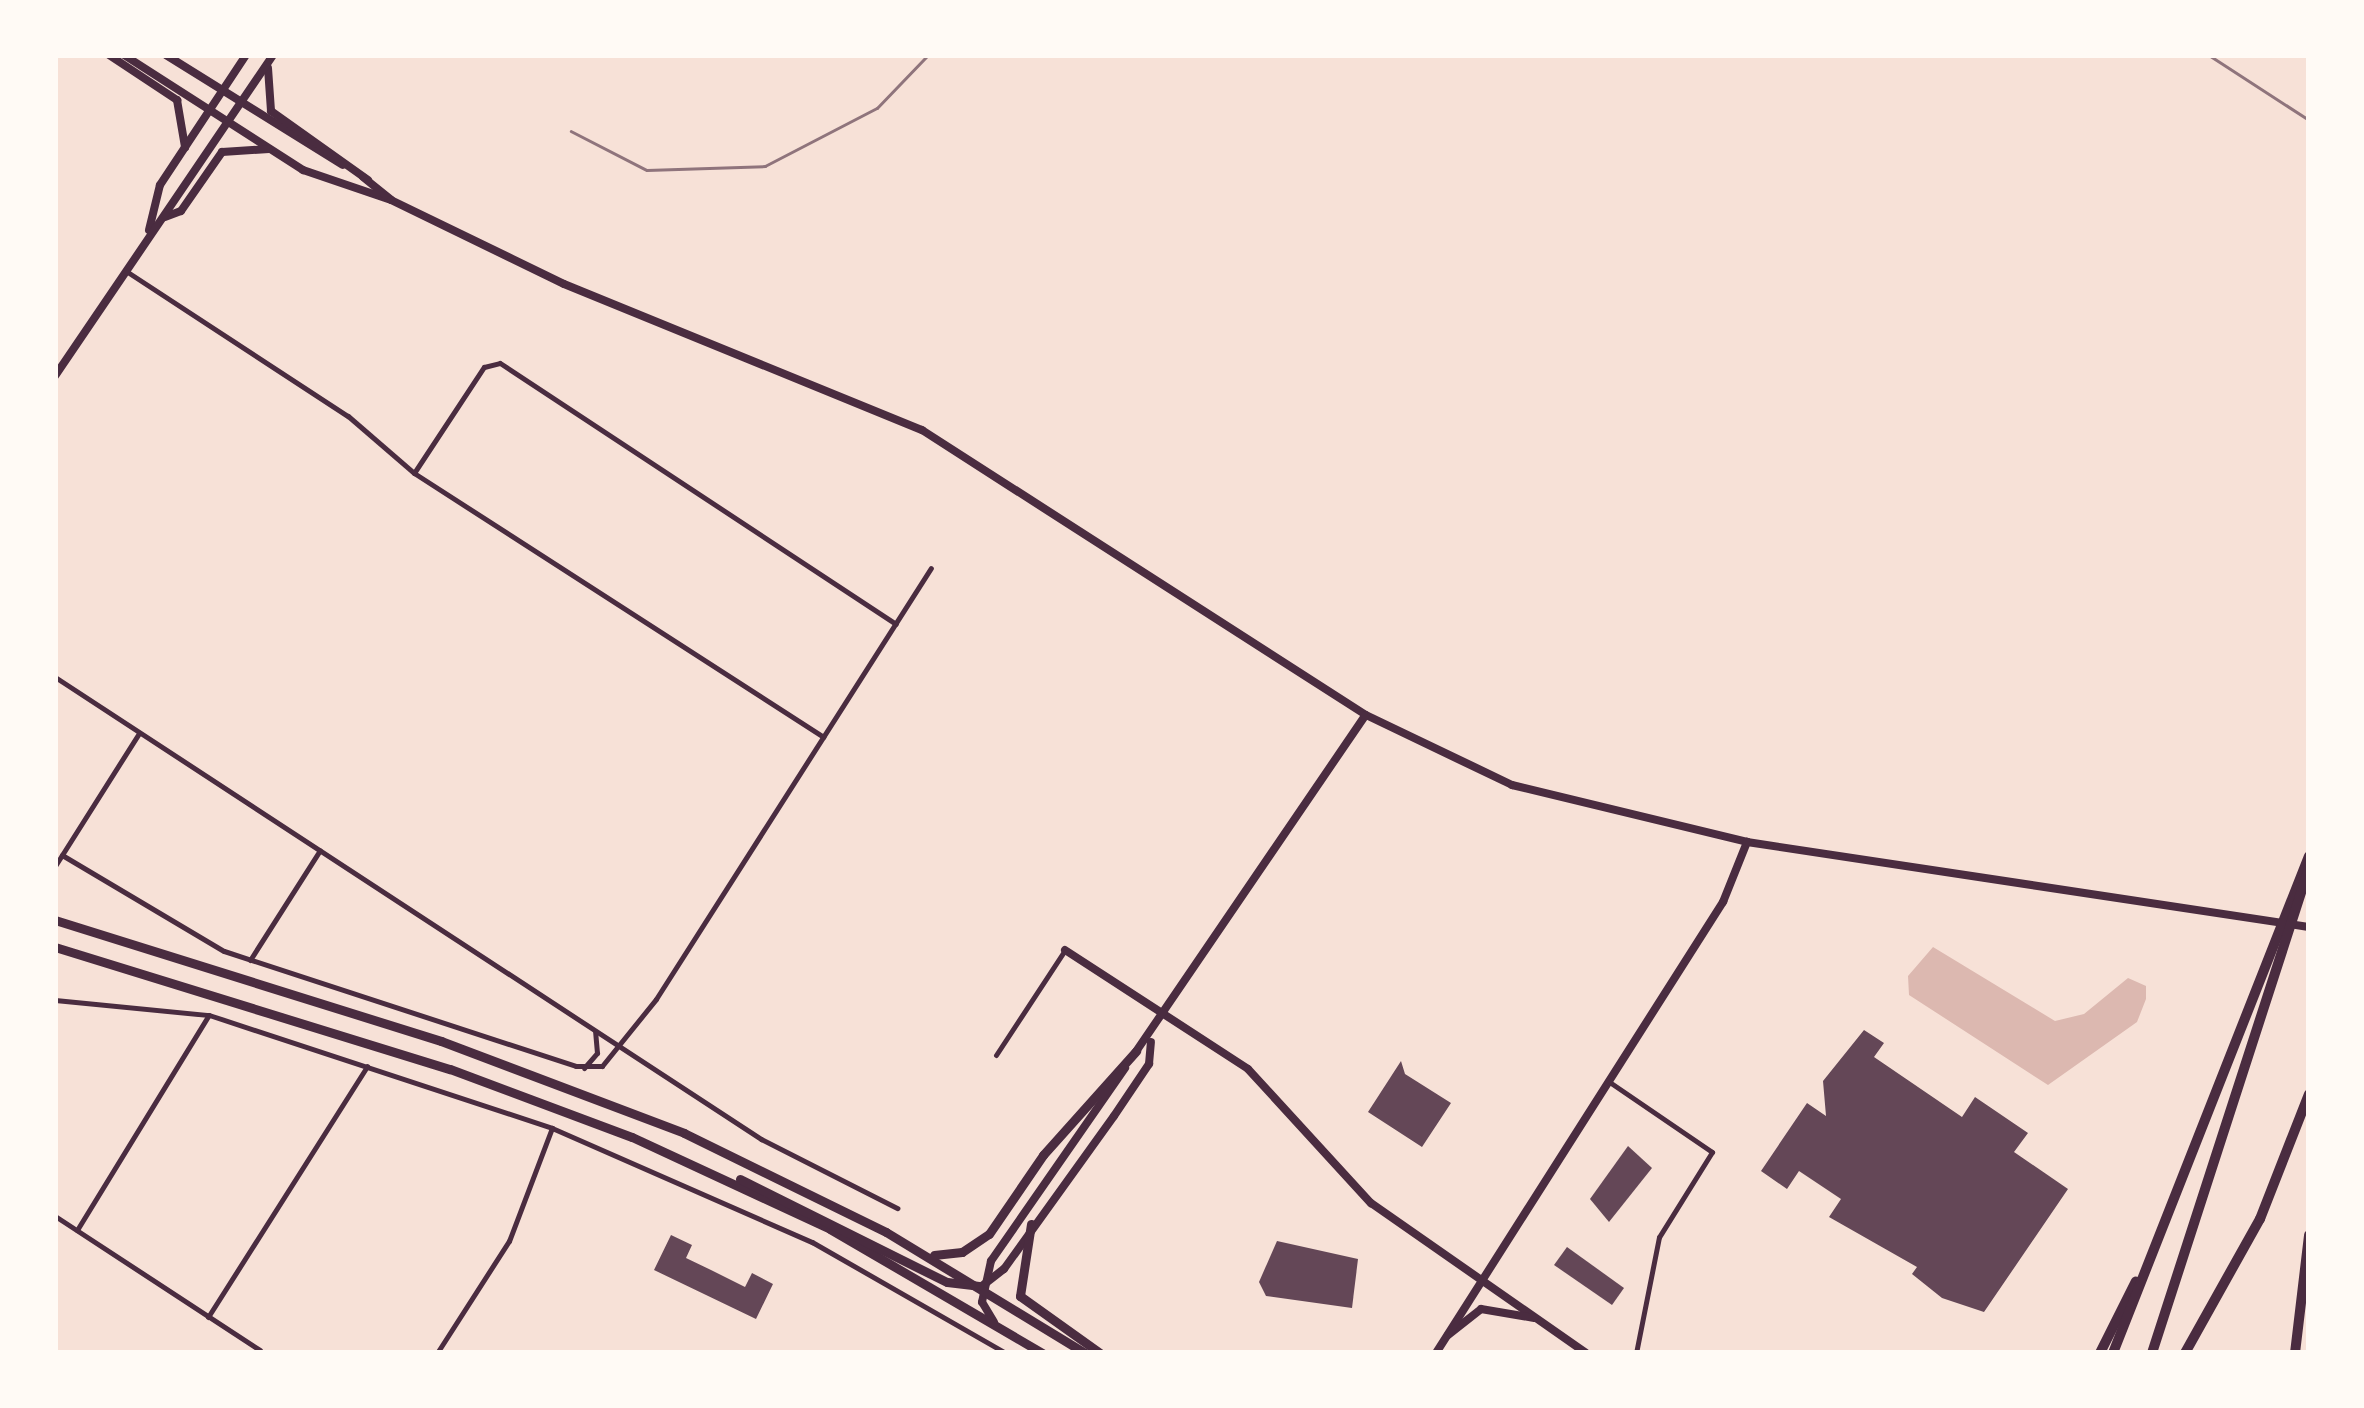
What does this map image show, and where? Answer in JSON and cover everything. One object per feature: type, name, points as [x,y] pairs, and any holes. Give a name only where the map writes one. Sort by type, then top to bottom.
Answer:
[{"type":"highway","points":[[2113,1353],[2309,856]]},
{"type":"highway","points":[[2152,1353],[2309,867]]},
{"type":"highway","points":[[2185,1353],[2254,1232],[2309,1094]]},
{"type":"highway","points":[[2100,1353],[2168,1218]]},
{"type":"highway","points":[[2295,1353],[2309,1235]]},
{"type":"main road","points":[[55,920],[579,1090],[782,1177],[982,1286],[1086,1353]]},
{"type":"main road","points":[[55,947],[450,1069],[712,1172],[774,1189],[947,1282],[982,1286]]},
{"type":"main road","points":[[915,1248],[945,1256],[982,1242],[1136,1052]]},
{"type":"main road","points":[[712,1172],[994,1322],[1042,1353]]},
{"type":"main road","points":[[1031,1224],[1020,1296],[1100,1353]]},
{"type":"street","points":[[109,55],[177,100],[185,147]]},
{"type":"street","points":[[124,55],[269,149],[340,188],[391,200],[564,284],[922,430],[1366,715],[1454,761],[1570,804],[1747,842],[2309,927]]},
{"type":"street","points":[[166,55],[368,180]]},
{"type":"street","points":[[149,230],[160,185],[246,55]]},
{"type":"street","points":[[55,376],[149,230],[272,58]]},
{"type":"street","points":[[272,58],[271,111],[391,200]]},
{"type":"street","points":[[161,218],[182,210],[222,152],[269,149]]},
{"type":"street","points":[[124,269],[348,416],[414,473],[823,737]]},
{"type":"street","points":[[414,473],[484,367],[500,363],[896,624]]},
{"type":"street","points":[[62,855],[194,937],[250,960],[584,1068],[622,1048],[931,568]]},
{"type":"street","points":[[55,677],[778,1149],[897,1208]]},
{"type":"street","points":[[982,1286],[1131,1092],[1151,1042],[1366,715]]},
{"type":"street","points":[[55,866],[140,732]]},
{"type":"street","points":[[1436,1353],[1480,1276],[1723,902],[1747,842]]},
{"type":"street","points":[[250,960],[320,850]]},
{"type":"street","points":[[996,1055],[1064,950],[1170,1014],[1272,1088],[1371,1203],[1586,1353]]},
{"type":"street","points":[[55,1000],[209,1015],[552,1128],[812,1242],[1006,1353]]},
{"type":"street","points":[[77,1230],[209,1015]]},
{"type":"street","points":[[584,1068],[598,1048],[594,1030]]},
{"type":"street","points":[[994,1322],[982,1286],[1031,1198],[1136,1052],[1151,1042]]},
{"type":"street","points":[[208,1317],[368,1065]]},
{"type":"street","points":[[1608,1081],[1712,1152],[1654,1250],[1636,1353]]},
{"type":"street","points":[[437,1353],[509,1241],[552,1128]]},
{"type":"street","points":[[55,1216],[260,1350]]},
{"type":"street","points":[[1448,1335],[1482,1309],[1538,1319]]},
{"type":"shaded area","points":[[1933,947],[2055,1021],[2084,1014],[2128,978],[2146,986],[2146,999],[2137,1022],[2048,1085],[1909,995],[1908,976]]},
{"type":"building","points":[[1864,1030],[1884,1043],[1874,1057],[1962,1117],[1975,1097],[2028,1133],[2014,1152],[2068,1189],[1984,1312],[1942,1298],[1912,1274],[1917,1267],[1829,1217],[1841,1199],[1799,1171],[1787,1189],[1761,1171],[1807,1103],[1826,1116],[1823,1081]]},
{"type":"building","points":[[1401,1061],[1405,1074],[1451,1103],[1422,1147],[1368,1112]]},
{"type":"building","points":[[1628,1146],[1652,1168],[1609,1222],[1590,1199]]},
{"type":"building","points":[[671,1235],[692,1245],[686,1258],[745,1287],[752,1273],[773,1284],[756,1319],[654,1270]]},
{"type":"building","points":[[1277,1241],[1358,1259],[1352,1308],[1266,1296],[1259,1282]]},
{"type":"building","points":[[1567,1247],[1624,1288],[1612,1305],[1554,1265]]},
{"type":"railway","points":[[571,131],[647,170],[765,166],[877,108],[928,55]]},
{"type":"railway","points":[[2209,55],[2309,120]]}]
